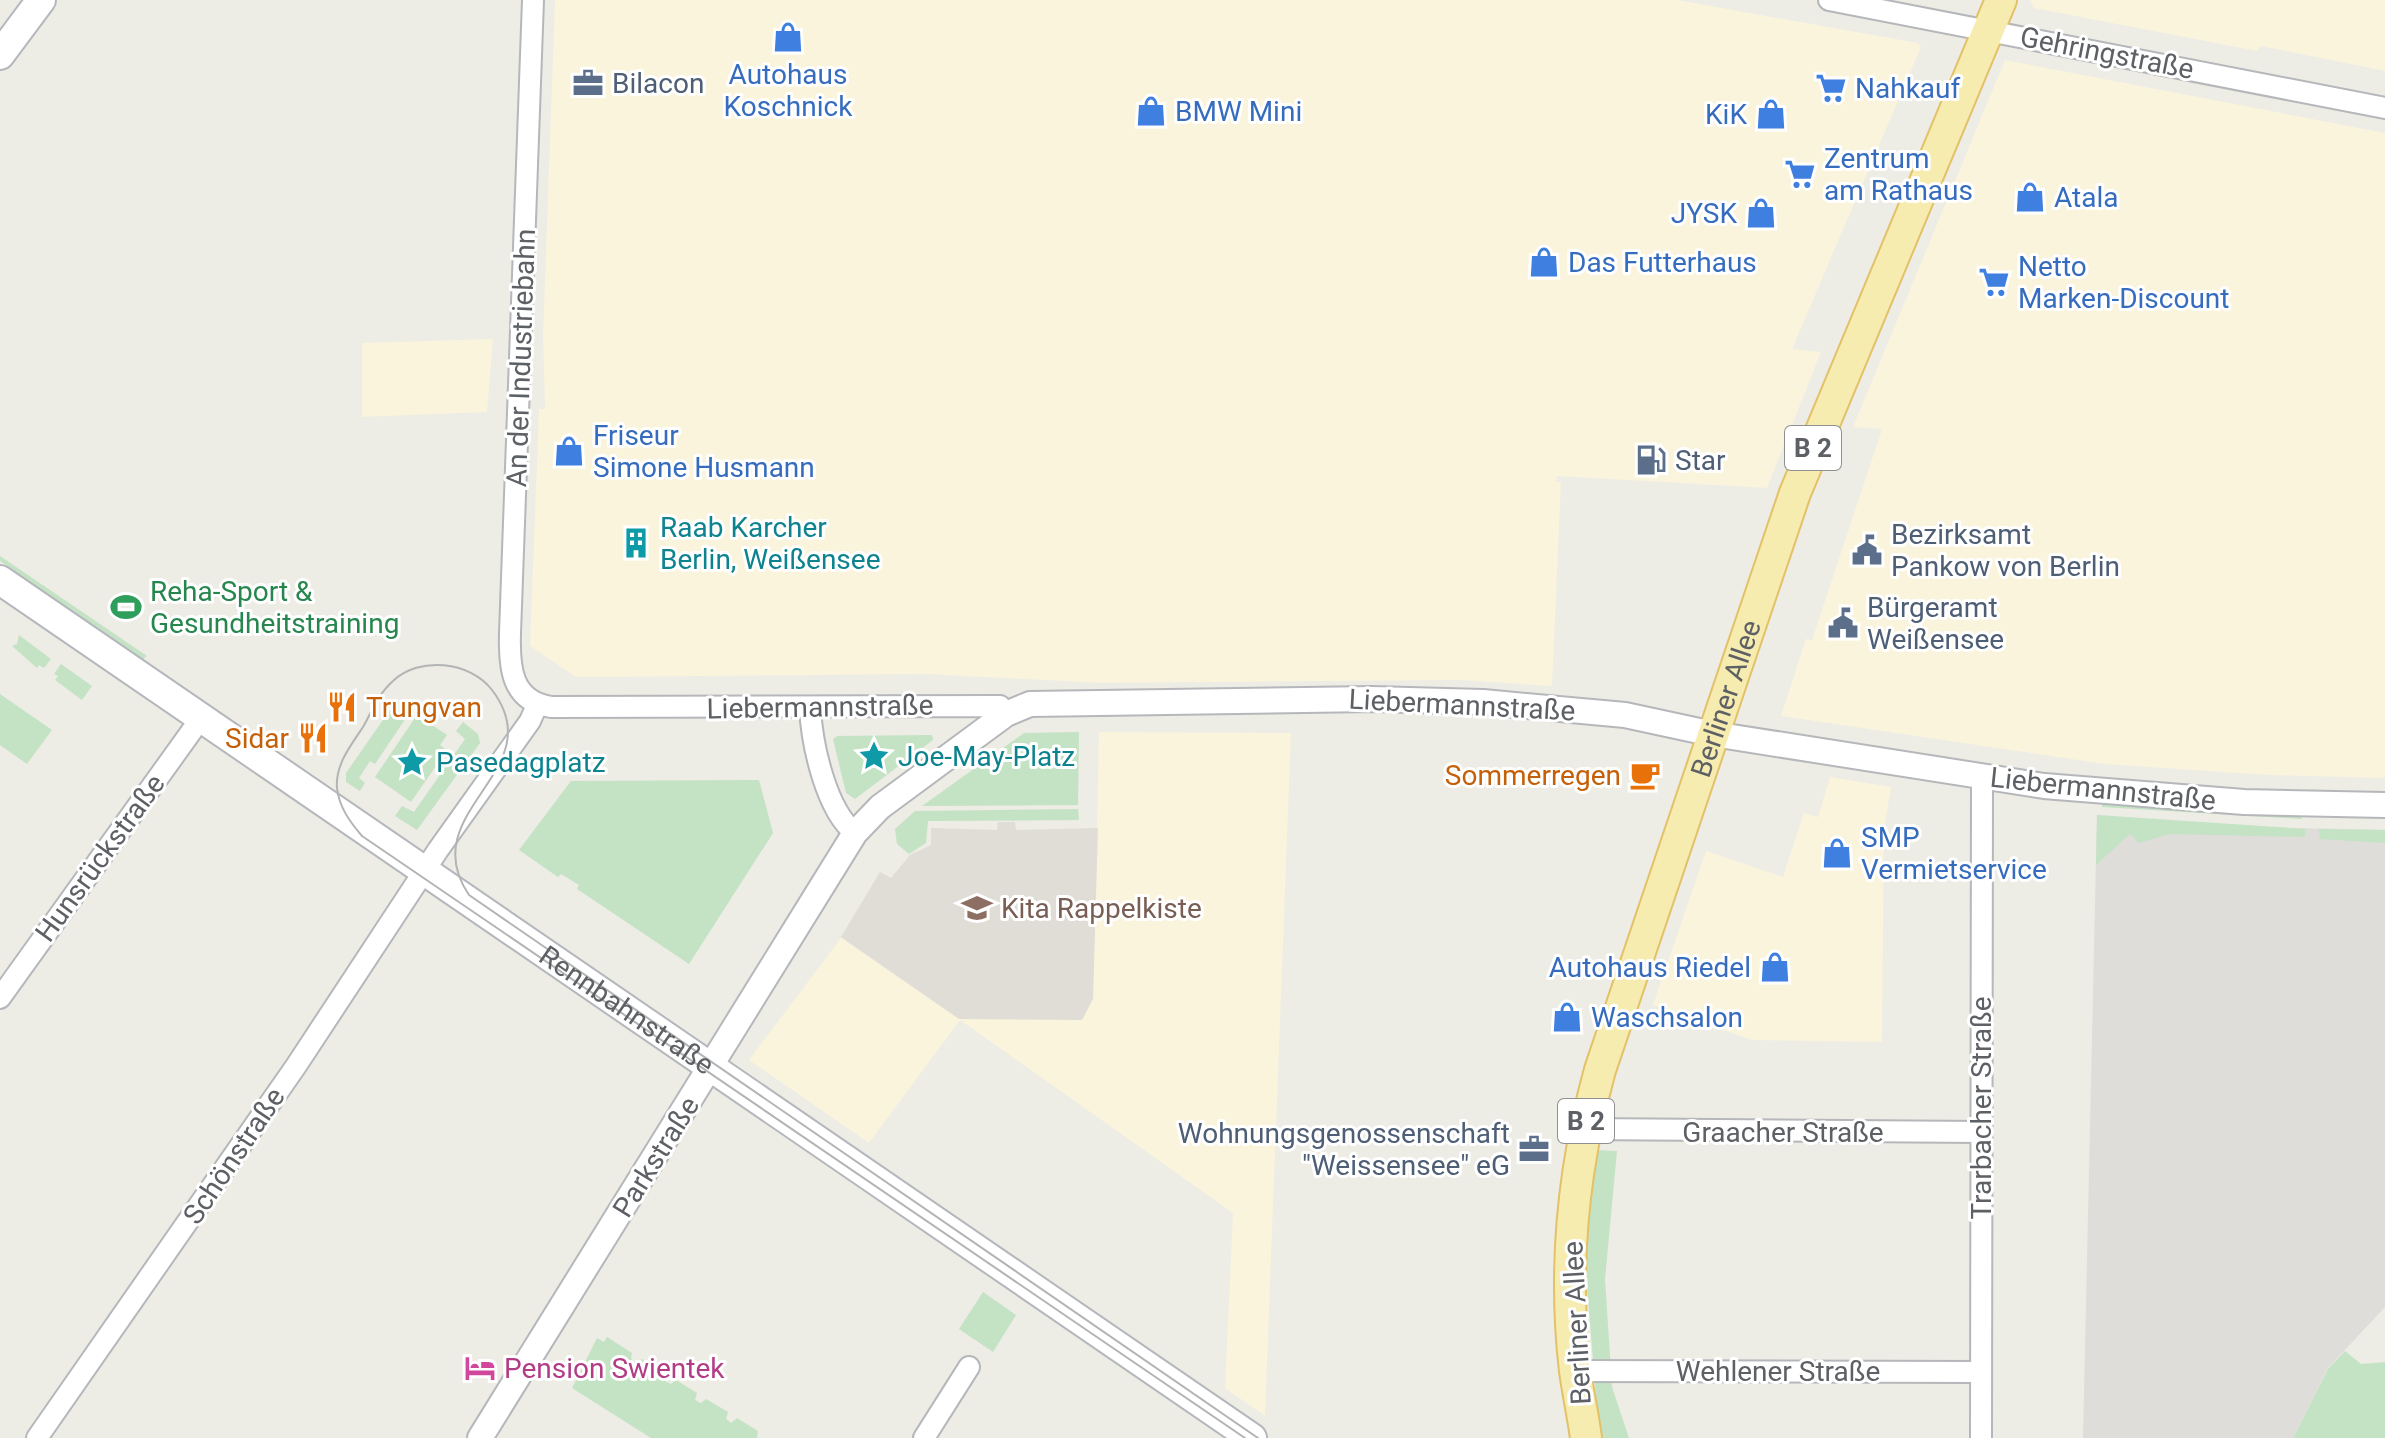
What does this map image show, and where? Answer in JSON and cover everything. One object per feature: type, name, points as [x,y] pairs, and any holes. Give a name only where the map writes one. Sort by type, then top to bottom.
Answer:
[{"type":"main road","points":[[0,55],[41,0]]},
{"type":"main road","name":"Berliner Allee","points":[[1586,1434],[1575,1371],[1571,1242],[1584,1129],[1627,985],[1759,594],[1821,426],[2001,0]]},
{"type":"main road","name":"Rennbahnstraße","points":[[0,580],[1252,1438]]},
{"type":"street","name":"An der Industriebahn","points":[[533,0],[509,662],[522,695],[537,705]]},
{"type":"street","name":"Gehringstraße","points":[[1829,0],[2385,108]]},
{"type":"street","name":"Liebermannstraße","points":[[537,705],[810,708],[1000,706],[1006,714],[1030,704],[1461,701],[1625,715],[1713,734],[1982,777],[2099,791],[2244,802],[2385,805]]},
{"type":"street","points":[[424,870],[530,721],[537,705]]},
{"type":"street","points":[[810,708],[811,729],[835,810],[855,833]]},
{"type":"street","name":"Parkstraße","points":[[480,1438],[712,1069],[855,833],[880,807],[1006,714]]},
{"type":"street","name":"Hunsrückstraße","points":[[0,998],[201,718]]},
{"type":"street","name":"Trarbacher Straße","points":[[1981,1438],[1982,777]]},
{"type":"street","name":"Schönstraße","points":[[37,1438],[287,1078],[411,895],[424,870]]},
{"type":"street","name":"Graacher Straße","points":[[1584,1129],[1981,1132]]},
{"type":"street","points":[[924,1438],[969,1367]]},
{"type":"street","name":"Wehlener Straße","points":[[1575,1371],[1980,1372]]},
{"type":"shaded area","points":[[555,0],[1677,0],[1918,43],[1921,47],[1792,349],[1821,352],[1767,488],[1557,476],[1556,482],[1561,482],[1552,686],[1460,680],[1102,683],[926,674],[576,677],[530,646],[539,409],[545,409],[543,336]]},
{"type":"shaded area","points":[[2030,0],[2385,0],[2385,71],[2261,46],[2257,51],[2034,8]]},
{"type":"shaded area","points":[[2005,60],[2385,133],[2385,778],[2266,775],[2105,764],[1781,716],[1806,639],[1812,640],[1882,429],[1853,427]]},
{"type":"shaded area","points":[[493,339],[487,412],[362,417],[362,343]]},
{"type":"shaded area","points":[[1099,732],[1291,733],[1265,1416],[1225,1388],[1233,1213],[960,1020],[869,1143],[749,1060],[841,938],[959,1019],[1093,999]]},
{"type":"shaded area","points":[[1830,777],[1891,787],[1884,829],[1882,1042],[1752,1040],[1653,1005],[1706,851],[1783,877],[1804,813],[1818,817]]},
{"type":"shaded area","points":[[2097,815],[2249,827],[2385,830],[2385,1307],[2328,1368],[2293,1438],[2083,1438]]},
{"type":"shaded area","name":"Kita Rappelkiste","points":[[998,822],[1015,822],[1016,830],[1098,828],[1093,999],[1082,1020],[959,1019],[841,937],[880,872],[891,878],[910,855],[931,845],[931,828],[997,830]]},
{"type":"green space","points":[[0,556],[147,656],[143,659],[0,561]]},
{"type":"green space","points":[[19,635],[51,659],[44,668],[39,665],[37,668],[12,646],[17,644]]},
{"type":"green space","points":[[61,664],[92,686],[82,700],[55,680],[58,676],[54,674]]},
{"type":"green space","points":[[0,694],[52,730],[27,764],[0,745]]},
{"type":"green space","points":[[397,700],[412,709],[375,764],[370,761],[359,778],[365,783],[360,791],[346,782],[346,773]]},
{"type":"green space","points":[[417,715],[447,735],[440,745],[447,750],[411,802],[375,777]]},
{"type":"green space","points":[[463,722],[478,734],[480,743],[417,830],[395,816],[402,806],[414,812],[465,739],[456,731]]},
{"type":"green space","points":[[1079,732],[1078,805],[922,806],[1024,733]]},
{"type":"green space","points":[[932,735],[933,740],[855,799],[846,793],[833,739],[837,736]]},
{"type":"green space","points":[[759,780],[773,833],[689,964],[577,889],[579,885],[561,874],[558,877],[519,850],[571,781]]},
{"type":"green space","points":[[2102,803],[2301,815],[2302,819],[2102,807]]},
{"type":"green space","points":[[1078,809],[1079,820],[928,821],[926,843],[909,854],[897,844],[895,829],[915,811]]},
{"type":"green space","points":[[2097,815],[2305,829],[2305,837],[2169,834],[2139,843],[2130,834],[2096,865]]},
{"type":"green space","points":[[2319,829],[2385,830],[2385,843],[2320,839]]},
{"type":"green space","points":[[1594,1150],[1617,1151],[1605,1279],[1612,1387],[1629,1438],[1601,1438],[1599,1433],[1583,1238]]},
{"type":"green space","points":[[983,1292],[1016,1315],[993,1352],[959,1329]]},
{"type":"green space","points":[[607,1337],[632,1353],[631,1359],[636,1363],[642,1359],[667,1375],[665,1381],[671,1384],[676,1380],[697,1393],[695,1400],[701,1403],[706,1399],[728,1412],[726,1419],[731,1423],[737,1418],[758,1431],[757,1438],[651,1438],[572,1388],[597,1338],[604,1342]]},
{"type":"green space","points":[[2345,1351],[2361,1364],[2385,1362],[2385,1438],[2293,1438],[2328,1369]]},
{"type":"tram line","points":[[1245,1438],[362,836],[343,808],[337,780],[345,756],[388,686],[416,668],[430,665],[458,668],[482,680],[492,690],[506,719],[507,744],[457,839],[456,865],[469,895],[1258,1438]]},
{"type":"place","name":"Autohaus Koschnick","points":[[788,37]]},
{"type":"place","name":"Bilacon","points":[[588,83]]},
{"type":"place","name":"Nahkauf","points":[[1831,88]]},
{"type":"place","name":"BMW Mini","points":[[1151,111]]},
{"type":"place","name":"KiK","points":[[1771,114]]},
{"type":"place","name":"Zentrum am Rathaus","points":[[1800,174]]},
{"type":"place","name":"Atala","points":[[2030,197]]},
{"type":"place","name":"JYSK","points":[[1761,213]]},
{"type":"place","name":"Das Futterhaus","points":[[1544,262]]},
{"type":"place","name":"Netto Marken-Discount","points":[[1994,282]]},
{"type":"place","name":"Friseur Simone Husmann","points":[[569,451]]},
{"type":"place","name":"Star","points":[[1651,460]]},
{"type":"place","name":"Raab Karcher Berlin, Weißensee","points":[[636,543]]},
{"type":"place","name":"Bezirksamt Pankow von Berlin","points":[[1867,550]]},
{"type":"place","name":"Reha-Sport & Gesundheitstraining","points":[[126,607]]},
{"type":"place","name":"Bürgeramt Weißensee","points":[[1843,623]]},
{"type":"place","name":"Trungvan","points":[[342,707]]},
{"type":"place","name":"Sidar","points":[[313,738]]},
{"type":"place","name":"Joe-May-Platz","points":[[874,756]]},
{"type":"place","name":"Pasedagplatz","points":[[412,762]]},
{"type":"place","name":"Sommerregen","points":[[1645,775]]},
{"type":"place","name":"SMP Vermietservice","points":[[1837,853]]},
{"type":"place","name":"Kita Rappelkiste","points":[[977,908]]},
{"type":"place","name":"Autohaus Riedel","points":[[1775,967]]},
{"type":"place","name":"Waschsalon","points":[[1567,1017]]},
{"type":"place","name":"Wohnungsgenossenschaft \"Weissensee\" eG","points":[[1534,1149]]},
{"type":"place","name":"Pension Swientek","points":[[480,1368]]}]
